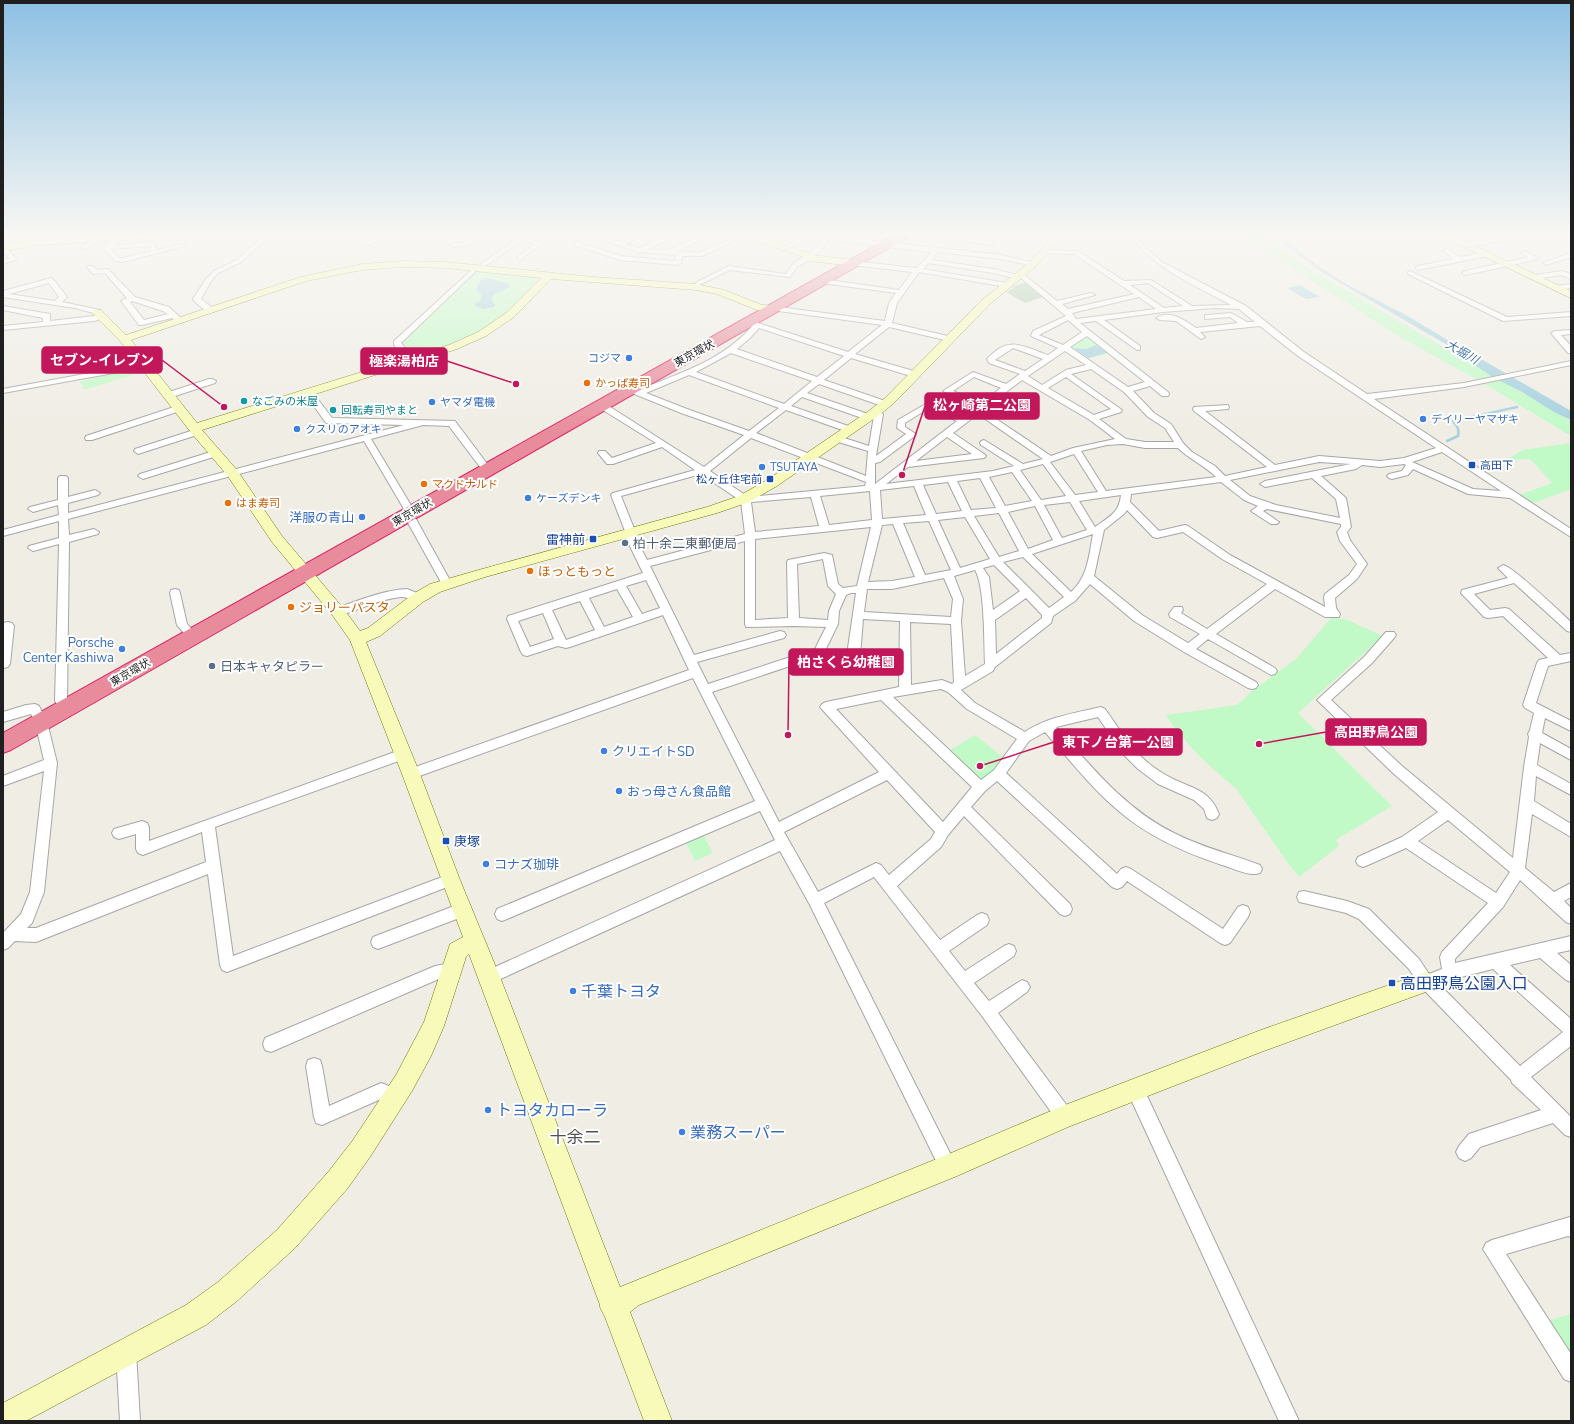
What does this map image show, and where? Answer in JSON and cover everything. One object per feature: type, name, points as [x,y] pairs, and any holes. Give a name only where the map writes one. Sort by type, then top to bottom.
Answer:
[{"type":"highway","name":"東京環状","points":[[407,511],[483,465],[780,300]]},
{"type":"highway","name":"東京環状","points":[[3,734],[40,718],[407,511],[601,405],[635,391],[753,324],[766,308],[781,300]]},
{"type":"highway","name":"東京環状","points":[[3,744],[61,702],[190,634]]},
{"type":"street","points":[[18,311],[37,300]]},
{"type":"street","points":[[41,300],[76,306],[100,314],[124,339],[196,430],[217,453],[277,539],[338,612],[356,639],[411,774],[613,1307],[658,1421]]},
{"type":"street","points":[[127,300],[125,301],[142,323],[176,318],[210,310],[240,300]]},
{"type":"street","points":[[137,300],[166,309],[176,318]]},
{"type":"street","points":[[199,300],[210,310]]},
{"type":"street","points":[[412,361],[397,343],[443,300]]},
{"type":"street","points":[[138,451],[308,392],[412,361],[453,347],[491,329],[510,315],[524,300]]},
{"type":"street","points":[[744,300],[766,308],[888,324],[949,339]]},
{"type":"street","points":[[895,300],[888,324],[849,356],[838,361],[802,394],[706,470],[616,495],[630,531],[629,534],[696,672],[762,804],[815,900],[948,1167]]},
{"type":"street","points":[[745,500],[838,439],[876,411],[988,300]]},
{"type":"street","points":[[1053,300],[1087,332],[1165,394]]},
{"type":"street","points":[[1057,303],[1068,300]]},
{"type":"street","points":[[1123,300],[1067,318],[1036,334],[1035,336],[1069,350],[1127,390],[1151,415],[1168,426],[1180,445],[1189,454],[1212,468],[1247,498],[1266,505],[1345,522]]},
{"type":"street","points":[[1148,300],[1163,310]]},
{"type":"street","points":[[1179,300],[1191,308]]},
{"type":"street","points":[[1229,300],[1243,308],[1301,354],[1571,534]]},
{"type":"street","points":[[1456,305],[1471,301],[1506,319],[1571,314]]},
{"type":"street","points":[[1072,317],[1097,318],[1163,310],[1215,306],[1243,308]]},
{"type":"street","points":[[3,308],[47,316],[46,324]]},
{"type":"street","points":[[3,328],[94,319],[100,314]]},
{"type":"street","points":[[1208,317],[1231,315],[1246,325]]},
{"type":"street","points":[[1143,320],[1174,317],[1179,318],[1201,337]]},
{"type":"street","points":[[124,339],[176,318]]},
{"type":"street","points":[[1097,318],[1137,348]]},
{"type":"street","points":[[1185,332],[1263,323]]},
{"type":"street","points":[[635,391],[689,372],[731,350],[751,334],[753,324],[849,356],[914,374]]},
{"type":"street","points":[[872,486],[905,465],[1007,387],[1087,332]]},
{"type":"street","points":[[1570,349],[1555,333],[1571,332]]},
{"type":"street","points":[[798,347],[806,342]]},
{"type":"street","points":[[1049,358],[1010,346],[991,359],[992,361],[1024,376],[1093,418],[1122,441]]},
{"type":"street","points":[[731,350],[818,380],[879,414],[871,460],[872,486],[877,524],[862,587],[853,670]]},
{"type":"street","points":[[1366,397],[1464,385],[1518,372],[1571,363]]},
{"type":"street","points":[[3,391],[144,365]]},
{"type":"street","points":[[1043,388],[1066,374],[1092,366]]},
{"type":"street","points":[[689,372],[851,430]]},
{"type":"street","points":[[943,831],[826,707],[905,690],[942,684],[956,687],[989,668],[991,664],[1047,620],[1048,614],[1071,598],[1084,586],[1089,577],[1096,530],[1047,460],[980,408],[947,391],[973,374],[1007,387]]},
{"type":"street","points":[[1066,374],[1118,410],[1093,418]]},
{"type":"street","points":[[169,395],[212,381]]},
{"type":"street","points":[[1127,390],[1150,383]]},
{"type":"street","points":[[635,391],[684,411],[750,434],[872,486]]},
{"type":"street","points":[[308,392],[328,420],[452,423],[483,465]]},
{"type":"street","points":[[802,394],[876,411]]},
{"type":"street","points":[[601,405],[663,444],[745,500],[750,536],[750,624],[794,622],[833,624]]},
{"type":"street","points":[[871,460],[877,460],[912,434],[901,428],[901,422],[929,405],[963,421]]},
{"type":"street","points":[[1224,407],[1197,409],[1272,467]]},
{"type":"street","points":[[89,438],[180,408]]},
{"type":"street","points":[[3,533],[425,422]]},
{"type":"street","points":[[905,465],[982,456],[946,433]]},
{"type":"street","points":[[366,437],[447,584]]},
{"type":"street","points":[[838,439],[873,450]]},
{"type":"street","points":[[356,639],[374,632],[418,598],[447,584],[629,534],[745,500],[815,494],[872,486],[917,483],[983,475],[1018,468],[1107,442],[1122,441],[1145,445],[1180,445]]},
{"type":"street","points":[[984,443],[1018,468],[1059,542]]},
{"type":"street","points":[[602,453],[610,462],[663,444]]},
{"type":"street","points":[[644,564],[750,536],[1002,510],[1038,503],[1223,479],[1272,467],[1319,458],[1380,464],[1408,463],[1443,449]]},
{"type":"street","points":[[1076,450],[1104,495]]},
{"type":"street","points":[[143,476],[217,453]]},
{"type":"street","points":[[1265,484],[1353,467],[1358,465],[1357,462]]},
{"type":"street","points":[[1392,476],[1405,473],[1408,463]]},
{"type":"street","points":[[1408,463],[1471,492],[1511,495]]},
{"type":"street","points":[[983,475],[1026,553],[1071,598]]},
{"type":"street","points":[[1125,503],[1157,534],[1185,528],[1226,557],[1276,583],[1329,614],[1335,614],[1331,608],[1329,597],[1353,577],[1362,564],[1345,541],[1342,532],[1346,527],[1341,498],[1314,475]]},
{"type":"street","points":[[61,702],[64,580],[62,518],[63,478]]},
{"type":"street","points":[[951,479],[968,514],[996,561],[1048,614]]},
{"type":"street","points":[[917,483],[933,518],[953,573],[958,600],[956,622],[956,687],[971,706],[1025,738]]},
{"type":"street","points":[[33,509],[95,492]]},
{"type":"street","points":[[705,690],[819,652],[833,624],[834,611],[842,593],[862,587],[892,585],[953,573],[1026,553],[1096,530],[1121,512],[1125,503],[1126,492]]},
{"type":"street","points":[[815,494],[825,529]]},
{"type":"street","points":[[1266,505],[1256,510],[1274,522]]},
{"type":"street","points":[[897,521],[921,579]]},
{"type":"street","points":[[34,548],[94,532]]},
{"type":"street","points":[[794,622],[792,562],[824,556],[828,557],[833,586],[842,593]]},
{"type":"street","points":[[977,566],[984,577],[989,618],[991,664]]},
{"type":"street","points":[[1503,568],[1571,628]]},
{"type":"street","points":[[561,641],[527,652],[512,619],[649,575]]},
{"type":"street","points":[[1089,577],[1138,618],[1188,649],[1252,685]]},
{"type":"street","points":[[1516,579],[1466,592],[1488,614],[1505,612],[1558,660]]},
{"type":"street","points":[[1188,649],[1276,583]]},
{"type":"street","points":[[620,584],[639,619]]},
{"type":"street","points":[[989,618],[1026,592]]},
{"type":"street","points":[[175,593],[182,625],[190,634]]},
{"type":"street","points":[[338,612],[359,604],[400,593],[408,593],[418,598]]},
{"type":"street","points":[[583,596],[601,631]]},
{"type":"street","points":[[546,608],[561,643],[566,644],[666,610]]},
{"type":"street","points":[[1178,610],[1174,614],[1271,671]]},
{"type":"street","points":[[858,615],[956,622]]},
{"type":"street","points":[[905,618],[905,690]]},
{"type":"street","points":[[3,627],[8,626],[3,664]]},
{"type":"street","points":[[691,660],[780,635]]},
{"type":"street","points":[[1390,635],[1368,660],[1323,700],[1398,770],[1553,900],[1571,917]]},
{"type":"street","points":[[1571,657],[1543,663],[1529,705],[1571,726]]},
{"type":"street","points":[[411,774],[696,672]]},
{"type":"street","points":[[884,695],[980,787]]},
{"type":"street","points":[[3,717],[26,710],[35,709],[40,718],[51,763],[37,892],[27,918],[7,938]]},
{"type":"street","points":[[1453,972],[1448,966],[1447,957],[1498,902],[1518,871],[1534,734],[1540,710]]},
{"type":"street","points":[[888,885],[936,843],[943,831],[964,808],[980,787],[998,774],[1025,738],[1034,732],[1058,721],[1101,712],[1132,757],[1148,771],[1169,783],[1197,794],[1212,810],[1212,814]]},
{"type":"street","points":[[1047,726],[1109,794],[1139,819],[1179,843],[1255,869]]},
{"type":"street","points":[[1534,734],[1571,754]]},
{"type":"street","points":[[119,833],[142,827],[143,849],[403,754]]},
{"type":"street","points":[[3,781],[51,763]]},
{"type":"street","points":[[1530,767],[1571,790]]},
{"type":"street","points":[[776,830],[889,773]]},
{"type":"street","points":[[998,774],[1117,883],[1126,873],[1225,938],[1243,912]]},
{"type":"street","points":[[502,914],[762,804]]},
{"type":"street","points":[[1527,804],[1571,831]]},
{"type":"street","points":[[964,808],[1065,910]]},
{"type":"street","points":[[1363,861],[1407,841],[1447,812]]},
{"type":"street","points":[[208,824],[227,964],[450,880]]},
{"type":"street","points":[[1407,841],[1498,902]]},
{"type":"street","points":[[489,977],[784,843]]},
{"type":"street","points":[[7,938],[36,935],[213,866]]},
{"type":"street","points":[[815,900],[876,869],[988,1011],[1065,1117]]},
{"type":"street","points":[[1553,900],[1571,889]]},
{"type":"street","points":[[1304,897],[1347,907],[1364,914],[1414,964],[1426,982],[1518,1077],[1571,1129]]},
{"type":"street","points":[[378,942],[462,910]]},
{"type":"street","points":[[939,949],[982,920]]},
{"type":"street","points":[[3,1418],[196,1314],[223,1296],[251,1272],[310,1213],[338,1180],[372,1135],[396,1096],[416,1061],[433,1026],[457,952],[461,948],[474,942]]},
{"type":"street","points":[[613,1307],[630,1296],[948,1167],[1065,1117],[1261,1041],[1453,972],[1571,943]]},
{"type":"street","points":[[1542,950],[1571,975]]},
{"type":"street","points":[[964,981],[1009,951]]},
{"type":"street","points":[[1496,962],[1571,1029]]},
{"type":"street","points":[[271,1044],[440,971],[451,970]]},
{"type":"street","points":[[988,1011],[1022,987]]},
{"type":"street","points":[[1518,1077],[1571,1036]]},
{"type":"street","points":[[314,1066],[322,1117],[381,1091],[396,1096]]},
{"type":"street","points":[[1135,1089],[1289,1421]]},
{"type":"street","points":[[1465,1152],[1475,1140],[1555,1114]]},
{"type":"street","points":[[1571,1228],[1570,1226],[1492,1249],[1571,1372]]},
{"type":"street","points":[[126,1352],[130,1421]]},
{"type":"green space","points":[[446,300],[519,300],[508,312],[483,330],[449,345],[414,356],[403,344],[403,342]]},
{"type":"green space","points":[[1021,300],[1033,300],[1025,303]]},
{"type":"green space","points":[[1343,300],[1363,300],[1571,421],[1571,436],[1478,380],[1398,336]]},
{"type":"green space","points":[[1083,335],[1088,336],[1110,353],[1086,359],[1068,347]]},
{"type":"green space","points":[[135,368],[139,373],[87,389],[84,389],[80,382],[102,375]]},
{"type":"green space","points":[[1571,443],[1571,489],[1531,504],[1519,495],[1552,483],[1530,459],[1506,460],[1523,450]]},
{"type":"green space","points":[[1331,618],[1345,619],[1383,636],[1298,713],[1392,806],[1336,840],[1339,846],[1299,877],[1237,790],[1201,758],[1177,731],[1166,715],[1237,705],[1253,690],[1296,659]]},
{"type":"green space","points":[[975,735],[1004,758],[993,773],[980,783],[947,752]]},
{"type":"green space","points":[[703,834],[713,853],[695,861],[685,841]]},
{"type":"green space","points":[[1571,1314],[1571,1372],[1547,1321]]},
{"type":"water","points":[[492,300],[495,305],[494,307],[484,309],[475,306],[475,303],[480,301]]},
{"type":"water","points":[[1371,300],[1378,300],[1404,314],[1503,373],[1499,375]]},
{"type":"water","points":[[1096,345],[1107,353],[1088,358],[1075,349],[1086,349]]},
{"type":"water","points":[[1514,379],[1571,412],[1571,417],[1509,380]]},
{"type":"waterway","name":"大堀川","points":[[1474,359],[1498,375],[1526,389],[1571,416]]},
{"type":"waterway","points":[[1459,420],[1517,407]]},
{"type":"waterway","points":[[1447,441],[1458,436],[1458,428],[1453,421]]},
{"type":"place","name":"コジマ","points":[[629,358]]},
{"type":"place","name":"かっぱ寿司","points":[[587,383]]},
{"type":"place","name":"極楽湯柏店","points":[[516,384]]},
{"type":"place","name":"なごみの米屋","points":[[244,401]]},
{"type":"place","name":"ヤマダ電機","points":[[432,402]]},
{"type":"place","name":"セブン-イレブン","points":[[224,407]]},
{"type":"place","name":"回転寿司やまと","points":[[333,410]]},
{"type":"place","name":"デイリーヤマザキ","points":[[1423,419]]},
{"type":"place","name":"クスリのアオキ","points":[[297,429]]},
{"type":"place","name":"高田下","points":[[1472,465]]},
{"type":"place","name":"TSUTAYA","points":[[762,467]]},
{"type":"place","name":"松ヶ崎第二公園","points":[[902,475]]},
{"type":"place","name":"松ヶ丘住宅前","points":[[770,479]]},
{"type":"place","name":"マクドナルド","points":[[424,484]]},
{"type":"place","name":"ケーズデンキ","points":[[528,498]]},
{"type":"place","name":"はま寿司","points":[[228,503]]},
{"type":"place","name":"洋服の青山","points":[[362,517]]},
{"type":"place","name":"雷神前","points":[[593,539]]},
{"type":"place","name":"柏十余二東郵便局","points":[[625,543]]},
{"type":"place","name":"ほっともっと","points":[[530,571]]},
{"type":"place","name":"ジョリーパスタ","points":[[291,607]]},
{"type":"place","name":"Porsche Center Kashiwa","points":[[122,649]]},
{"type":"place","name":"日本キャタピラー","points":[[212,666]]},
{"type":"place","name":"柏さくら幼稚園","points":[[788,735]]},
{"type":"place","name":"高田野鳥公園","points":[[1259,744]]},
{"type":"place","name":"クリエイトSD","points":[[604,751]]},
{"type":"place","name":"東下ノ台第一公園","points":[[980,766]]},
{"type":"place","name":"おっ母さん食品館","points":[[619,791]]},
{"type":"place","name":"庚塚","points":[[446,841]]},
{"type":"place","name":"コナズ珈琲","points":[[486,864]]},
{"type":"place","name":"高田野鳥公園入口","points":[[1392,983]]},
{"type":"place","name":"千葉トヨタ","points":[[573,991]]},
{"type":"place","name":"トヨタカローラ","points":[[488,1110]]},
{"type":"place","name":"業務スーパー","points":[[682,1132]]},
{"type":"district","name":"十余二","points":[[575,1137]]}]
